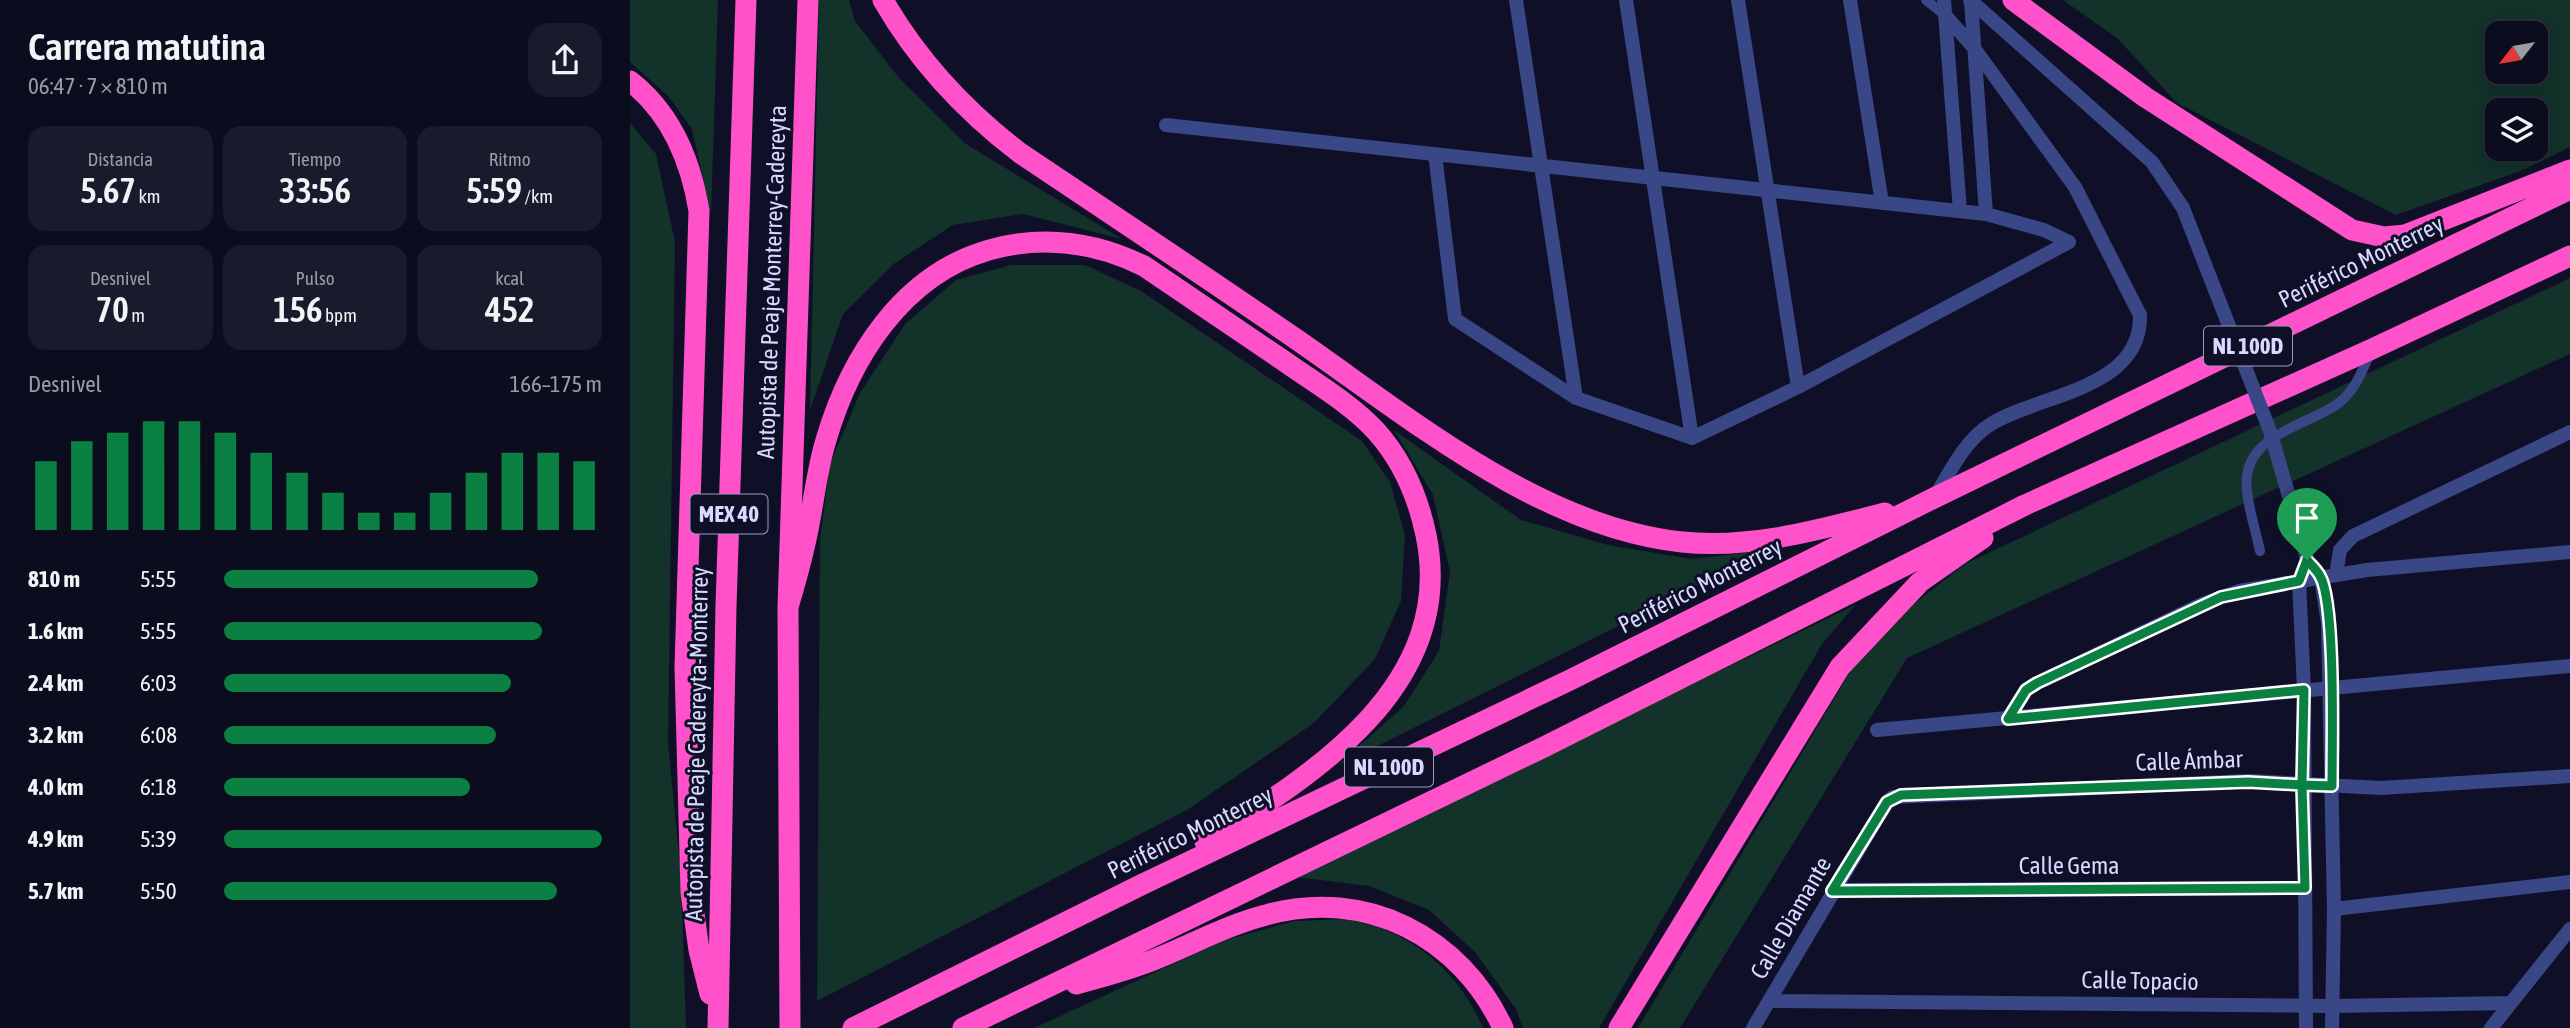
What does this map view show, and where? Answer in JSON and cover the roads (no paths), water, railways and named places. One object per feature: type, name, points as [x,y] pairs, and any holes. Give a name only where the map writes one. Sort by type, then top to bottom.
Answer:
[{"type":"highway","name":"Autopista de Peaje Cadereyta-Monterrey","points":[[717,1022],[726,606],[746,0]]},
{"type":"highway","name":"Autopista de Peaje Monterrey-Cadereyta","points":[[790,1028],[789,607],[808,0]]},
{"type":"highway","points":[[883,0],[907,38],[943,84],[984,124],[1020,153],[1454,447],[1546,501],[1629,531],[1681,542],[1712,544],[1772,540],[1930,500]]},
{"type":"highway","points":[[2013,0],[2145,97],[2351,230],[2384,237],[2405,235],[2570,170]]},
{"type":"highway","points":[[630,81],[650,101],[674,134],[691,171],[699,211],[685,667],[687,779],[694,921],[717,1022]]},
{"type":"highway","name":"Periférico Monterrey","points":[[853,1028],[1143,884],[1570,680],[1930,500],[2570,188]]},
{"type":"highway","points":[[789,607],[810,520],[821,459],[849,381],[878,331],[910,294],[943,270],[979,253],[1019,243],[1062,242],[1125,256],[1144,266],[1342,401],[1376,431],[1403,468],[1421,510],[1430,555],[1429,601],[1419,645],[1395,685],[1367,722],[1336,752],[1299,782],[1143,884]]},
{"type":"highway","name":"NL 100D","points":[[963,1028],[1544,747],[2025,505],[2372,349],[2570,256]]},
{"type":"highway","points":[[1619,1028],[1840,667],[1920,582],[2025,505]]},
{"type":"highway","points":[[1037,992],[1144,964],[1269,914],[1335,908],[1397,923],[1436,943],[1469,971],[1503,1028]]},
{"type":"street","points":[[1516,0],[1576,398]]},
{"type":"street","points":[[1626,0],[1692,438]]},
{"type":"street","points":[[1738,0],[1770,190],[1798,387]]},
{"type":"street","points":[[1850,0],[1882,203]]},
{"type":"street","points":[[1973,0],[1985,16],[2152,162],[2183,208],[2270,431],[2305,554],[2299,581],[2304,690],[2302,785],[2306,1028]]},
{"type":"street","points":[[1973,0],[1986,214]]},
{"type":"street","points":[[1930,500],[1960,455],[1992,424],[2102,379],[2129,355],[2141,334],[2140,315],[2074,187],[1945,7]]},
{"type":"street","points":[[1945,7],[1960,211]]},
{"type":"street","points":[[1166,125],[1770,190],[1986,214],[2044,230],[2069,242],[1798,387],[1692,438],[1576,398],[1455,319],[1435,154]]},
{"type":"street","points":[[2332,1028],[2334,909],[2329,576],[2340,550],[2353,536],[2570,432]]},
{"type":"street","points":[[2552,441],[2570,439]]},
{"type":"street","points":[[2008,719],[2026,690],[2037,683],[2192,609],[2239,591],[2329,576],[2570,552]]},
{"type":"street","points":[[2305,554],[2329,576]]},
{"type":"street","points":[[1877,730],[2570,666]]},
{"type":"street","name":"Calle Ámbar","points":[[1893,797],[2248,782],[2381,788],[2570,776]]},
{"type":"street","name":"Calle Diamante","points":[[1753,1028],[1832,891],[1887,802],[1893,797]]},
{"type":"street","points":[[2334,909],[2570,882]]},
{"type":"street","name":"Calle Gema","points":[[1832,891],[2305,888]]},
{"type":"street","points":[[2491,1028],[2570,929]]},
{"type":"street","name":"Calle Topacio","points":[[1769,1000],[2332,1006],[2511,1003]]},
{"type":"lane","points":[[1926,0],[1945,7]]},
{"type":"lane","points":[[2260,551],[2246,476],[2255,454],[2296,423],[2336,405],[2354,388],[2372,349]]}]
